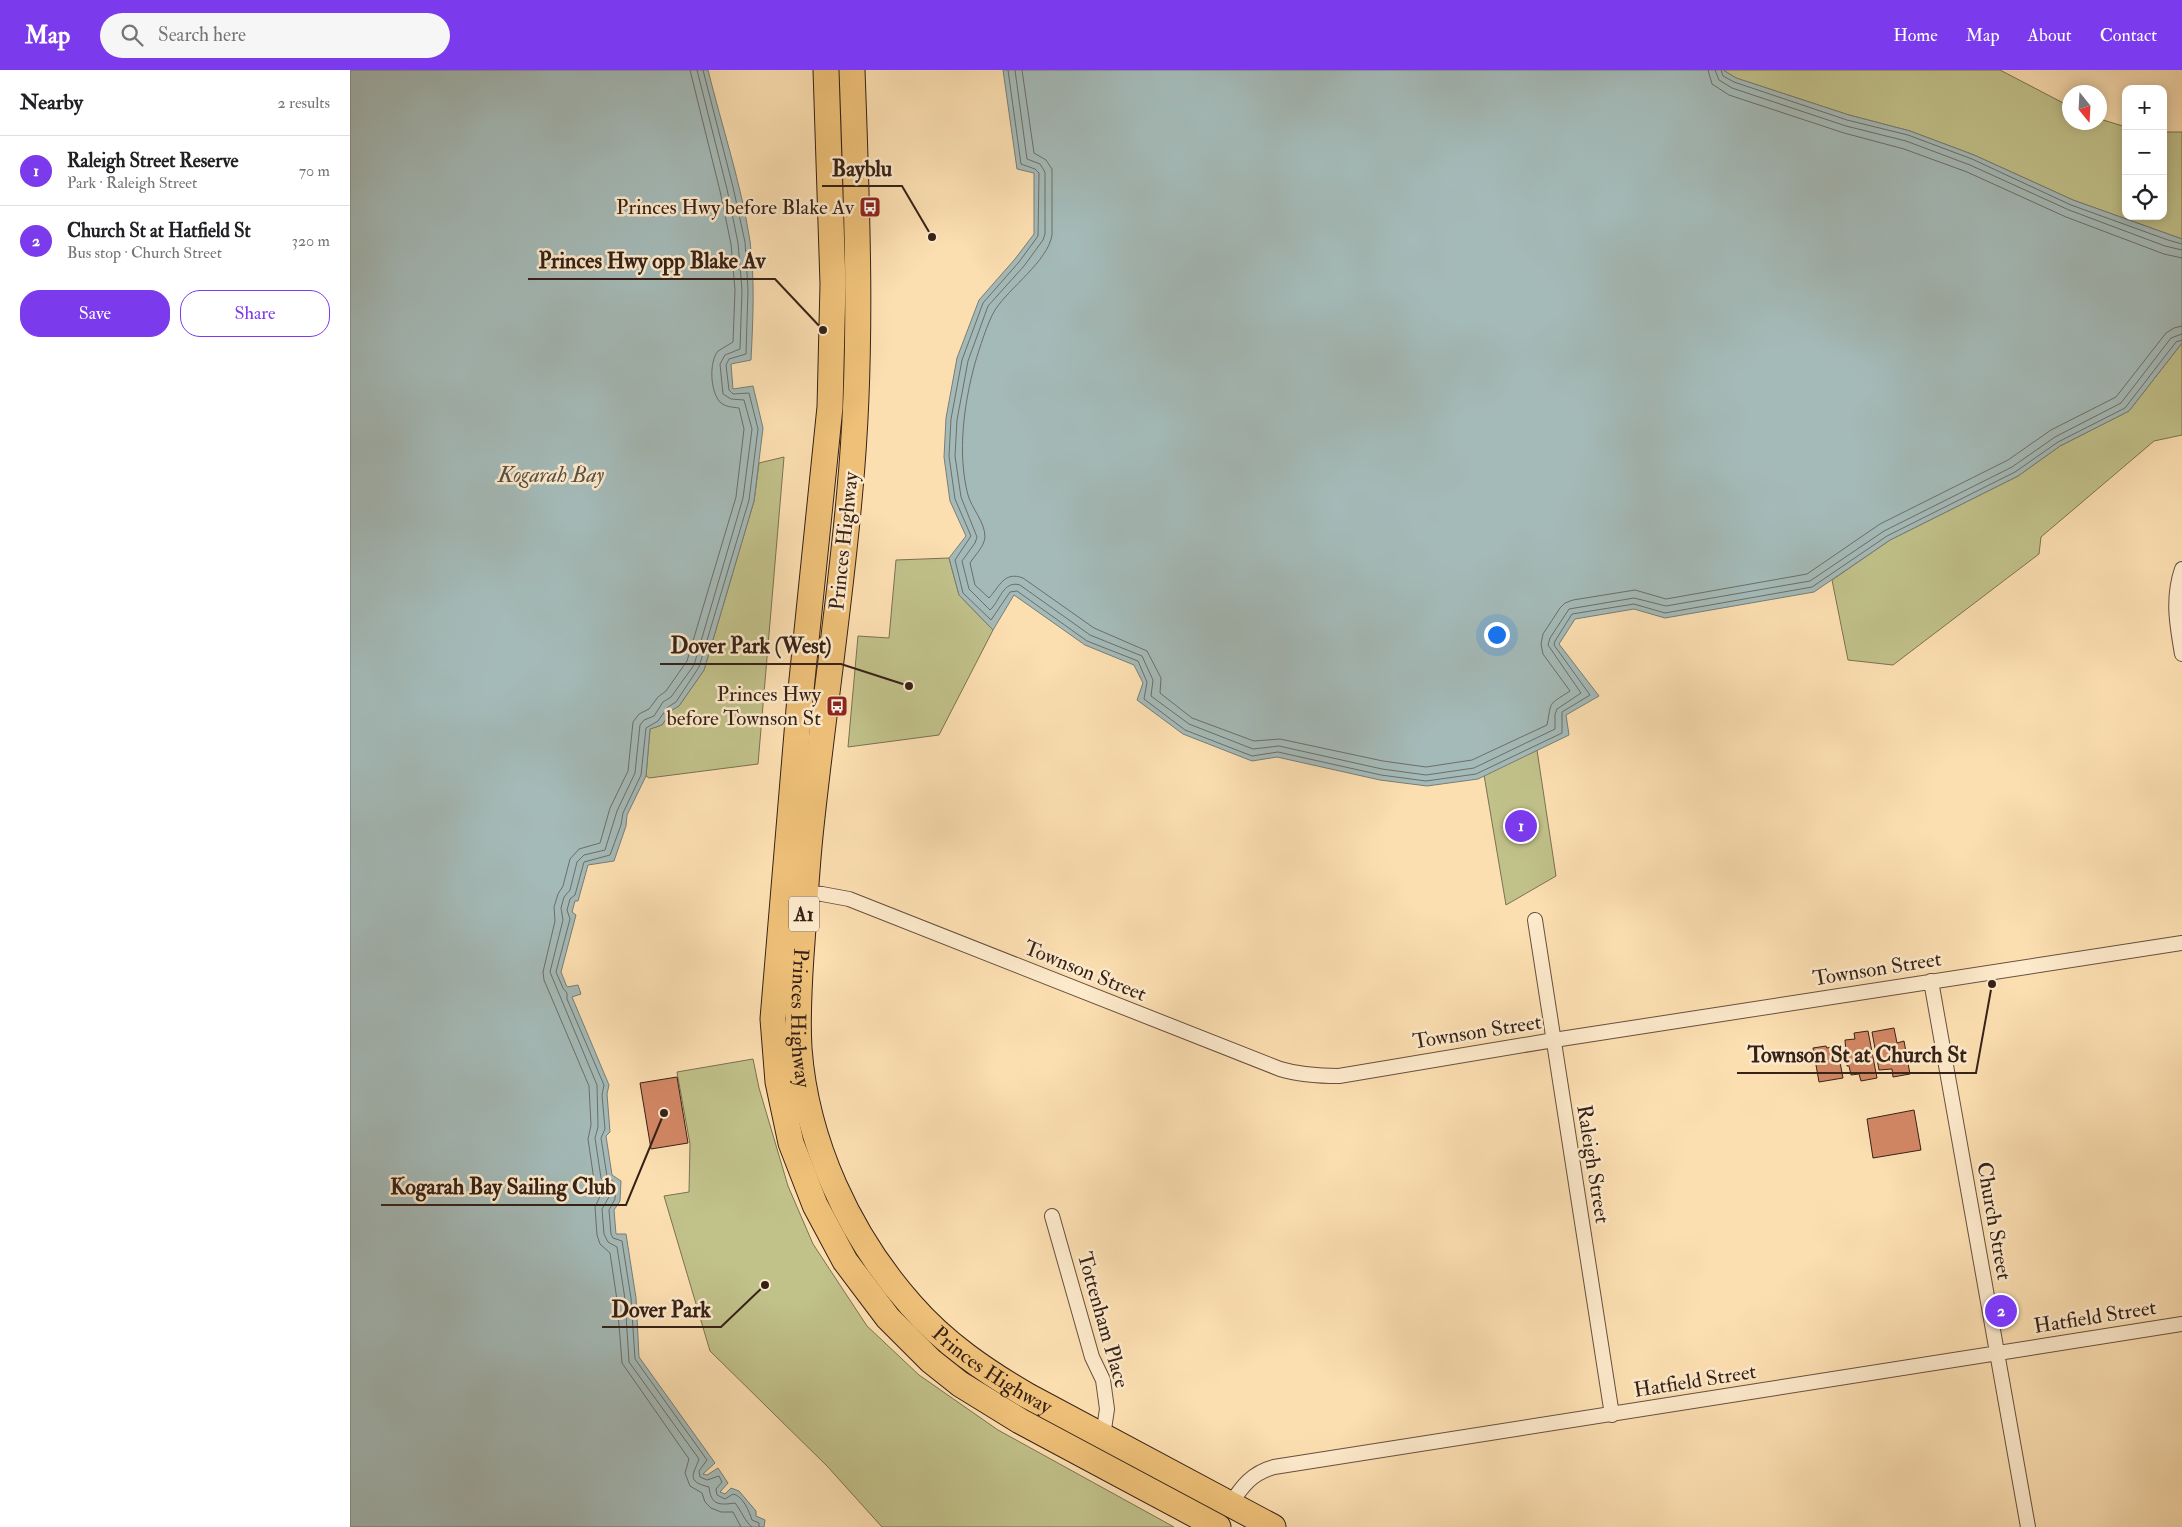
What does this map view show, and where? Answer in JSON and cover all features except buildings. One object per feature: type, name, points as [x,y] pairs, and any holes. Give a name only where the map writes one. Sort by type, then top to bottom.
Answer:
[{"type":"highway","name":"Princes Highway","points":[[826,70],[833,284],[830,406],[798,708],[773,1019],[778,1082],[791,1143],[815,1205],[845,1261],[888,1318],[931,1361],[960,1384],[1020,1421],[1218,1527]]},
{"type":"highway","name":"Princes Highway","points":[[852,70],[857,210],[857,389],[850,489],[837,608],[822,718],[805,894],[798,1021],[804,1086],[809,1113],[827,1170],[876,1261],[912,1307],[963,1353],[997,1378],[1273,1527]]},
{"type":"street","points":[[2182,569],[2176,585],[2176,615],[2182,654]]},
{"type":"street","name":"Townson Street","points":[[805,894],[822,894],[849,899],[1280,1069],[1297,1074],[1339,1076],[1554,1040],[2182,943]]},
{"type":"street","name":"Raleigh Street","points":[[1535,920],[1612,1415]]},
{"type":"street","name":"Church Street","points":[[1931,981],[2028,1527]]},
{"type":"street","name":"Tottenham Place","points":[[1052,1216],[1092,1357],[1103,1380],[1107,1409],[1103,1436]]},
{"type":"street","name":"Hatfield Street","points":[[1230,1505],[1247,1480],[1263,1470],[1274,1467],[2182,1324]]},
{"type":"green space","points":[[1723,70],[2000,70],[2062,102],[2062,130],[2107,130],[2107,121],[2122,126],[2122,218],[2073,200],[1974,155],[1910,131],[1849,115],[1736,78]]},
{"type":"green space","points":[[2167,132],[2182,132],[2182,239],[2129,220],[2167,220]]},
{"type":"green space","points":[[2182,343],[2182,435],[2154,441],[2041,537],[2039,554],[1893,665],[1848,660],[1832,580],[1890,540],[2018,476],[2060,446],[2129,411]]},
{"type":"green space","points":[[784,457],[758,764],[649,778],[646,776],[650,729],[662,725],[672,710],[679,706],[704,670],[754,501],[759,463]]},
{"type":"green space","points":[[949,558],[959,595],[993,630],[939,735],[848,747],[858,636],[889,638],[896,560]]},
{"type":"green space","points":[[1537,750],[1556,876],[1506,905],[1484,775]]},
{"type":"green space","points":[[753,1059],[759,1088],[788,1186],[813,1244],[867,1326],[919,1375],[998,1430],[1174,1527],[882,1527],[827,1466],[710,1351],[664,1196],[689,1192],[690,1144],[677,1072]]},
{"type":"water","name":"Kogarah Bay","points":[[350,70],[708,70],[736,176],[752,256],[753,315],[751,360],[731,364],[733,389],[753,386],[763,428],[754,501],[704,670],[679,706],[672,710],[662,725],[650,729],[646,776],[627,815],[626,826],[614,861],[588,865],[578,901],[575,901],[572,912],[576,915],[561,972],[567,987],[578,985],[581,994],[572,997],[609,1085],[607,1094],[610,1132],[606,1136],[612,1175],[621,1181],[620,1201],[614,1210],[616,1234],[626,1234],[636,1298],[639,1357],[715,1463],[703,1474],[707,1475],[718,1468],[728,1483],[720,1492],[725,1494],[731,1488],[739,1491],[756,1511],[756,1516],[765,1520],[764,1527],[350,1527]]},
{"type":"water","points":[[1003,70],[1723,70],[1736,78],[1849,115],[1910,131],[1974,155],[2073,200],[2122,218],[2122,220],[2129,220],[2182,239],[2182,343],[2129,411],[2060,446],[2018,476],[1890,540],[1814,592],[1665,618],[1634,609],[1575,619],[1559,644],[1599,696],[1566,715],[1569,735],[1478,779],[1427,786],[1380,780],[1277,757],[1252,761],[1183,734],[1137,700],[1143,683],[1134,665],[1085,645],[1014,595],[993,630],[959,595],[949,558],[966,536],[950,501],[944,457],[946,418],[957,358],[979,300],[1034,234],[1034,173],[1017,169]]},
{"type":"place","name":"Princes Hwy before Blake Av","points":[[870,207]]},
{"type":"place","name":"Bayblu","points":[[932,237]]},
{"type":"place","name":"Princes Hwy opp Blake Av","points":[[823,330]]},
{"type":"place","name":"Dover Park (West)","points":[[909,686]]},
{"type":"place","name":"Princes Hwy before Townson St","points":[[837,706]]},
{"type":"place","name":"Raleigh Street Reserve","points":[[1521,826]]},
{"type":"place","name":"Townson St at Church St","points":[[1992,984]]},
{"type":"place","name":"Kogarah Bay Sailing Club","points":[[664,1113]]},
{"type":"place","name":"Dover Park","points":[[765,1285]]},
{"type":"place","name":"Church St at Hatfield St","points":[[2001,1311]]}]
